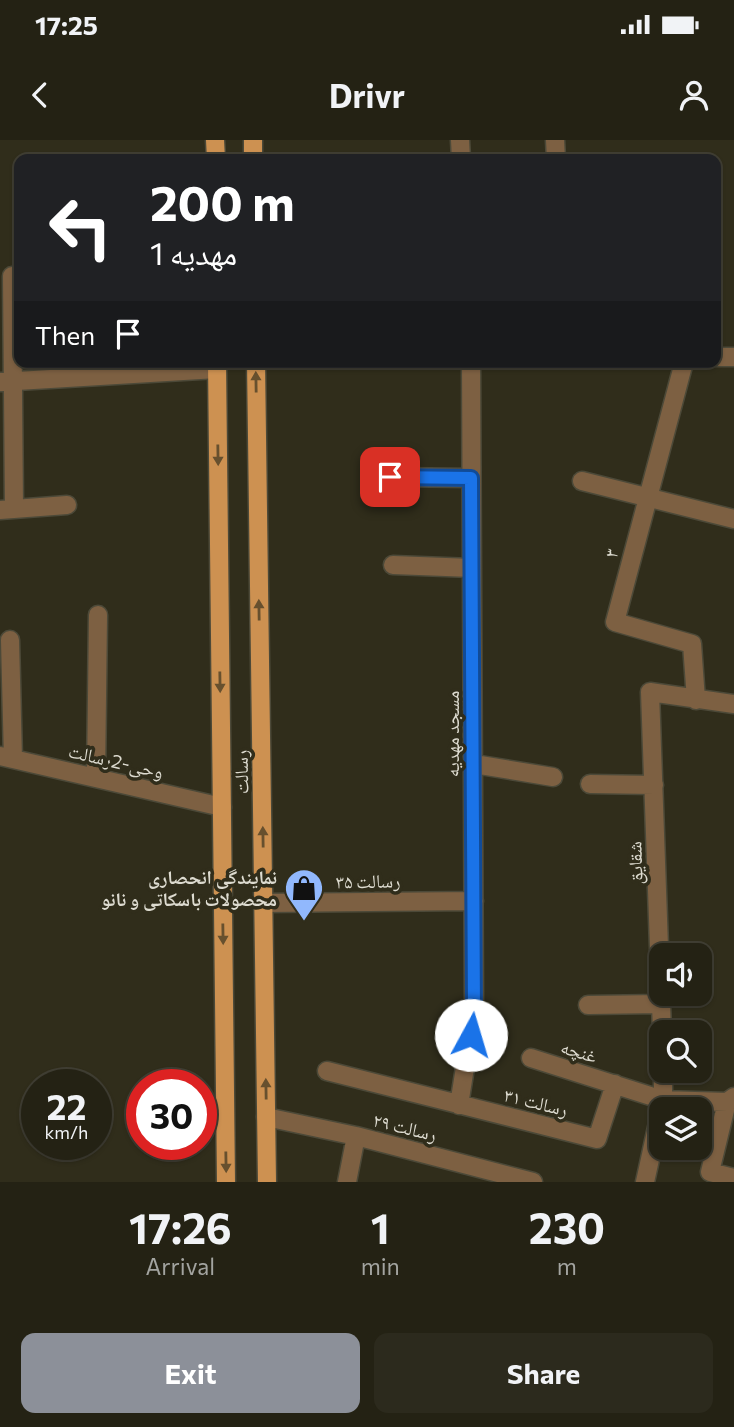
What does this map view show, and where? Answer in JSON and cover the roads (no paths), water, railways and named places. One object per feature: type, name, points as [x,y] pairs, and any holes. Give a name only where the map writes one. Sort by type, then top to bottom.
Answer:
[{"type":"main road","name":"رسالت","points":[[217,368],[226,1182]]},
{"type":"main road","name":"رسالت","points":[[256,368],[267,1182]]},
{"type":"street","points":[[12,276],[7,382],[7,509],[67,505]]},
{"type":"street","points":[[7,382],[96,369],[126,368]]},
{"type":"street","name":"مسجد مهدیه","points":[[459,1105],[474,1012],[471,368]]},
{"type":"street","name":"۳","points":[[682,368],[615,622],[692,645],[696,700]]},
{"type":"street","points":[[390,477],[471,478]]},
{"type":"street","points":[[582,481],[734,519]]},
{"type":"street","points":[[393,565],[472,568]]},
{"type":"street","points":[[96,778],[98,615]]},
{"type":"street","points":[[7,757],[10,640]]},
{"type":"street","name":"شقایق","points":[[659,943],[650,692],[696,700]]},
{"type":"street","points":[[696,700],[734,704]]},
{"type":"street","name":"وحی-2رسالت","points":[[7,757],[222,807]]},
{"type":"street","points":[[474,764],[554,777]]},
{"type":"street","points":[[590,784],[654,785]]},
{"type":"street","name":"رسالت ۳۵","points":[[263,903],[474,901]]},
{"type":"street","points":[[588,1005],[649,1004]]},
{"type":"street","name":"غنچه","points":[[531,1058],[654,1097]]},
{"type":"street","name":"رسالت ۳۱","points":[[327,1071],[597,1139],[615,1084]]},
{"type":"street","name":"غنچه","points":[[712,1100],[730,1100]]},
{"type":"street","points":[[730,1100],[710,1171],[734,1178]]},
{"type":"street","name":"رسالت ۲۹","points":[[266,1117],[356,1136],[533,1182]]},
{"type":"street","points":[[346,1182],[356,1136]]},
{"type":"street","points":[[645,1182],[650,1160]]},
{"type":"place","name":"نمایندگی انحصاری محصولات باسکاتی و نانو","points":[[304,922]]}]
